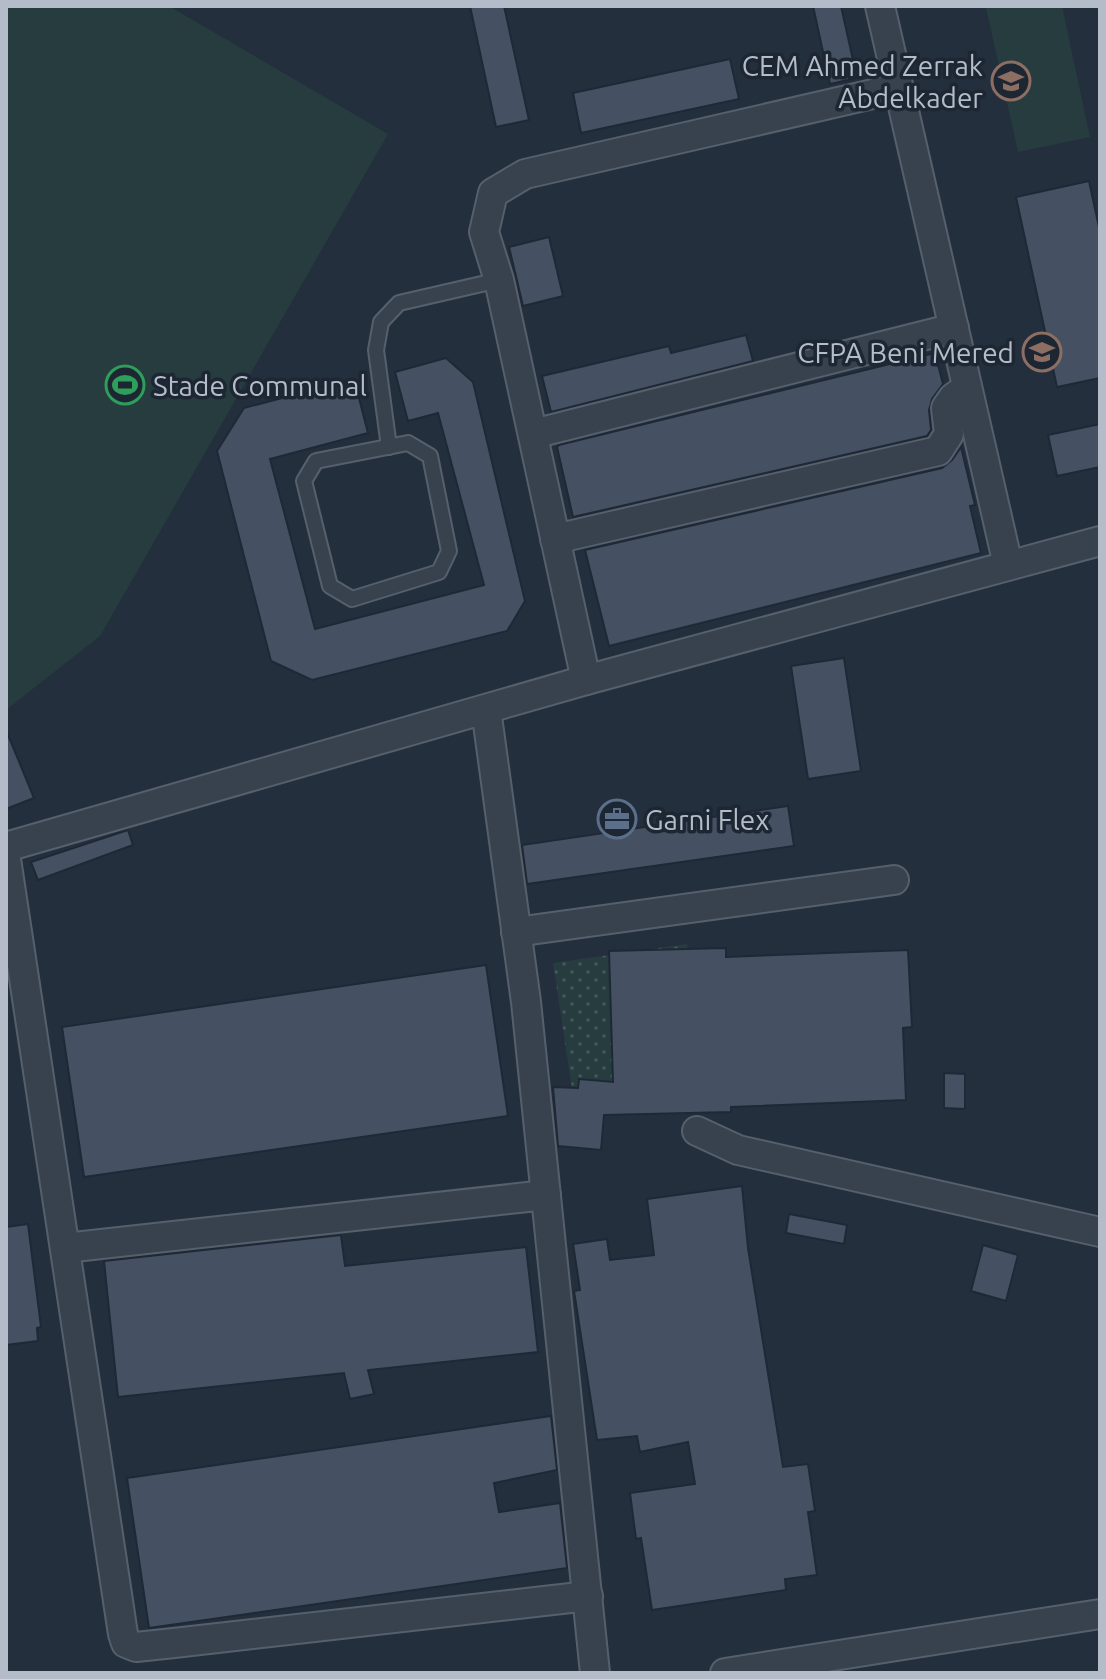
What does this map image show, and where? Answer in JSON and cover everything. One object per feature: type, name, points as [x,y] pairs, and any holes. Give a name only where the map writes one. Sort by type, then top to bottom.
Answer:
[{"type":"street","points":[[880,6],[1008,565]]},
{"type":"street","points":[[586,680],[499,280],[484,232],[493,193],[525,174],[899,88]]},
{"type":"street","points":[[533,434],[954,328]]},
{"type":"street","points":[[555,539],[938,451],[949,434],[946,408],[953,398],[967,388]]},
{"type":"street","points":[[6,847],[586,680],[1100,541]]},
{"type":"street","points":[[486,709],[516,932],[546,1195],[595,1673]]},
{"type":"street","points":[[6,859],[126,1643],[136,1647],[588,1596]]},
{"type":"street","points":[[516,932],[894,880]]},
{"type":"street","points":[[697,1131],[738,1150],[1100,1232]]},
{"type":"street","points":[[65,1248],[546,1195]]},
{"type":"street","points":[[725,1673],[1100,1614]]},
{"type":"lane","points":[[389,447],[376,350],[381,322],[399,303],[499,280]]},
{"type":"lane","points":[[408,443],[430,456],[449,551],[439,572],[352,599],[330,586],[304,481],[316,461],[389,447],[408,443]]},
{"type":"green space","name":"Stade Communal","points":[[6,6],[169,6],[388,134],[100,636],[6,710]]},
{"type":"green space","points":[[1062,6],[1090,137],[1018,152],[986,8]]},
{"type":"green space","points":[[687,944],[709,1089],[575,1109],[553,963]]},
{"type":"building","points":[[470,6],[504,6],[529,120],[496,127]]},
{"type":"building","points":[[813,6],[841,6],[857,78],[830,84]]},
{"type":"building","points":[[730,59],[739,99],[581,133],[573,93]]},
{"type":"building","points":[[1089,181],[1100,232],[1100,378],[1057,387],[1016,197]]},
{"type":"building","points":[[549,237],[563,296],[523,306],[509,247]]},
{"type":"building","points":[[746,335],[753,361],[551,412],[542,376],[669,346],[671,353]]},
{"type":"building","points":[[935,353],[943,384],[932,399],[929,410],[931,430],[927,436],[573,517],[559,445]]},
{"type":"building","points":[[446,358],[473,382],[525,601],[507,631],[312,680],[271,661],[217,451],[244,408],[354,379],[368,433],[270,459],[315,629],[484,585],[438,413],[408,421],[395,372]]},
{"type":"building","points":[[1100,424],[1100,467],[1057,476],[1048,435]]},
{"type":"building","points":[[961,447],[975,505],[970,506],[981,553],[609,646],[585,550],[942,468]]},
{"type":"building","points":[[844,658],[861,771],[808,779],[791,666]]},
{"type":"building","points":[[6,730],[34,798],[6,809]]},
{"type":"building","points":[[788,806],[794,846],[527,884],[522,845]]},
{"type":"building","points":[[128,830],[133,845],[38,880],[31,862]]},
{"type":"building","points":[[726,948],[726,957],[908,950],[912,1027],[903,1028],[906,1100],[731,1107],[731,1112],[604,1115],[601,1150],[558,1146],[553,1087],[578,1088],[579,1079],[613,1082],[609,951]]},
{"type":"building","points":[[486,965],[508,1116],[84,1177],[62,1027]]},
{"type":"building","points":[[944,1073],[965,1074],[965,1109],[944,1108]]},
{"type":"building","points":[[742,1186],[748,1248],[783,1467],[808,1464],[815,1511],[808,1512],[817,1575],[785,1579],[786,1590],[652,1610],[641,1538],[636,1539],[630,1493],[695,1484],[688,1442],[640,1452],[637,1436],[597,1440],[574,1291],[580,1290],[573,1244],[607,1239],[610,1260],[654,1255],[647,1199]]},
{"type":"building","points":[[789,1214],[847,1225],[844,1244],[786,1233]]},
{"type":"building","points":[[28,1224],[41,1327],[37,1328],[38,1341],[6,1345],[6,1227]]},
{"type":"building","points":[[341,1235],[345,1266],[526,1247],[538,1352],[368,1370],[374,1394],[350,1399],[344,1373],[118,1397],[104,1261]]},
{"type":"building","points":[[983,1245],[1018,1255],[1006,1301],[971,1291]]},
{"type":"building","points":[[551,1416],[557,1470],[494,1483],[499,1512],[560,1503],[567,1568],[149,1628],[127,1478]]},
{"type":"place","name":"CEM Ahmed Zerrak Abdelkader","points":[[1011,81]]},
{"type":"place","name":"CFPA Beni Mered","points":[[1042,352]]},
{"type":"place","name":"Stade Communal","points":[[125,385]]},
{"type":"place","name":"Garni Flex","points":[[617,819]]}]
